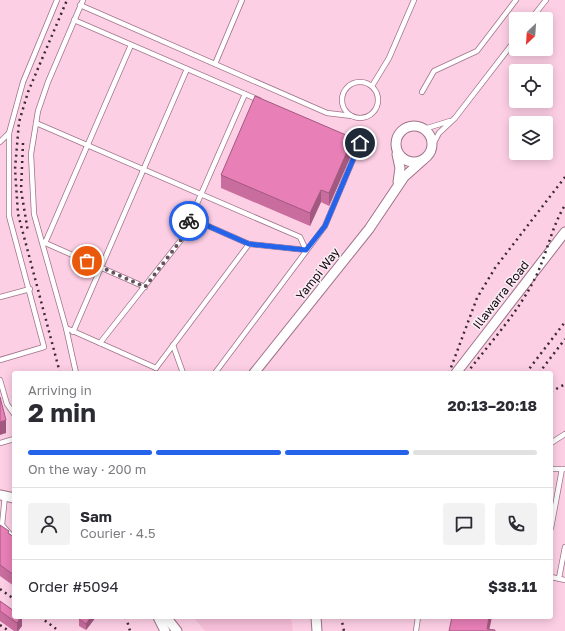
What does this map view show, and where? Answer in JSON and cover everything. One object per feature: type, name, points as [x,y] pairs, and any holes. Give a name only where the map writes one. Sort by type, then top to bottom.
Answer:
[{"type":"street","points":[[423,160],[415,162],[407,161],[400,156],[396,148],[396,140],[402,130],[412,126],[424,129],[431,139],[430,150]]},
{"type":"street","name":"Yampi Way","points":[[396,148],[400,168],[397,188]]},
{"type":"street","name":"Yampi Way","points":[[256,371],[369,229],[404,177],[423,160],[430,150]]},
{"type":"street","name":"Illawarra Road","points":[[458,371],[565,232]]},
{"type":"street","points":[[159,619],[165,631]]},
{"type":"street","points":[[168,619],[177,631]]},
{"type":"street","points":[[316,619],[317,631]]},
{"type":"lane","points":[[0,360],[44,347],[30,289],[9,216],[9,133],[22,82],[57,0]]},
{"type":"lane","points":[[76,371],[66,328],[34,214],[31,154],[36,123],[48,82],[82,0]]},
{"type":"lane","points":[[215,64],[242,0]]},
{"type":"lane","points":[[372,86],[389,58],[414,0]]},
{"type":"lane","points":[[422,92],[434,71],[477,51],[516,0]]},
{"type":"lane","points":[[537,12],[546,0]]},
{"type":"lane","points":[[80,5],[328,113],[362,118],[372,114],[378,105],[378,94],[372,86],[366,83],[354,82],[345,90],[342,102],[343,108],[352,116]]},
{"type":"lane","points":[[74,20],[266,103]]},
{"type":"lane","points":[[43,242],[88,145],[131,45]]},
{"type":"lane","name":"Yampi Way","points":[[430,150],[439,133],[455,118],[509,48]]},
{"type":"lane","points":[[73,332],[188,69]]},
{"type":"lane","points":[[100,343],[181,240],[245,94]]},
{"type":"lane","points":[[424,129],[445,123],[455,118]]},
{"type":"lane","points":[[36,123],[300,237],[306,250]]},
{"type":"lane","points":[[0,142],[9,133]]},
{"type":"lane","points":[[216,371],[325,226],[360,143],[345,137]]},
{"type":"lane","points":[[190,218],[249,244],[306,250]]},
{"type":"lane","points":[[43,242],[145,287]]},
{"type":"lane","points":[[157,371],[156,368],[249,244]]},
{"type":"lane","points":[[0,297],[30,289]]},
{"type":"lane","points":[[66,328],[156,368]]},
{"type":"lane","points":[[173,345],[182,371]]},
{"type":"lane","points":[[261,371],[264,361]]},
{"type":"lane","points":[[0,380],[7,404],[12,411]]},
{"type":"lane","points":[[553,442],[565,434]]},
{"type":"lane","points":[[0,443],[12,440]]},
{"type":"lane","points":[[553,518],[563,469]]},
{"type":"lane","points":[[6,496],[2,525],[12,537]]},
{"type":"lane","points":[[559,578],[565,548]]},
{"type":"lane","points":[[553,577],[565,580]]},
{"type":"lane","points":[[416,631],[418,619]]},
{"type":"shaded area","points":[[0,0],[565,0],[565,631],[0,631]]},
{"type":"shaded area","points":[[195,619],[291,619],[293,631],[205,631]]},
{"type":"building","points":[[255,96],[353,138],[329,193],[321,190],[310,213],[221,175]]},
{"type":"building","points":[[0,397],[6,420],[0,422]]},
{"type":"building","points":[[0,525],[9,531],[8,533],[12,536],[12,574],[0,565]]},
{"type":"building","points":[[0,601],[12,610],[12,619],[20,619],[17,623],[0,611]]},
{"type":"building","points":[[79,619],[90,619],[86,624]]},
{"type":"building","points":[[452,619],[489,619],[487,629],[495,630],[495,631],[449,631]]},
{"type":"railway","points":[[59,371],[18,214],[15,169],[19,122],[28,92],[67,0]]},
{"type":"railway","points":[[23,143],[21,190],[28,232]]},
{"type":"railway","points":[[450,371],[477,298],[495,268],[565,177]]},
{"type":"railway","points":[[469,371],[510,319],[532,284],[541,265],[555,224],[565,205]]},
{"type":"railway","points":[[528,371],[565,322]]},
{"type":"railway","points":[[541,371],[565,339]]},
{"type":"railway","points":[[553,391],[565,384]]},
{"type":"railway","points":[[0,589],[12,598]]},
{"type":"railway","points":[[43,619],[59,631]]},
{"type":"railway","points":[[127,619],[130,631]]},
{"type":"railway","points":[[341,619],[344,631]]},
{"type":"railway","points":[[0,625],[9,631]]},
{"type":"way so far","points":[[87,261],[145,287],[181,240],[189,221]]},
{"type":"route","points":[[189,221],[190,218],[249,244],[306,250],[325,226],[360,143]]}]
